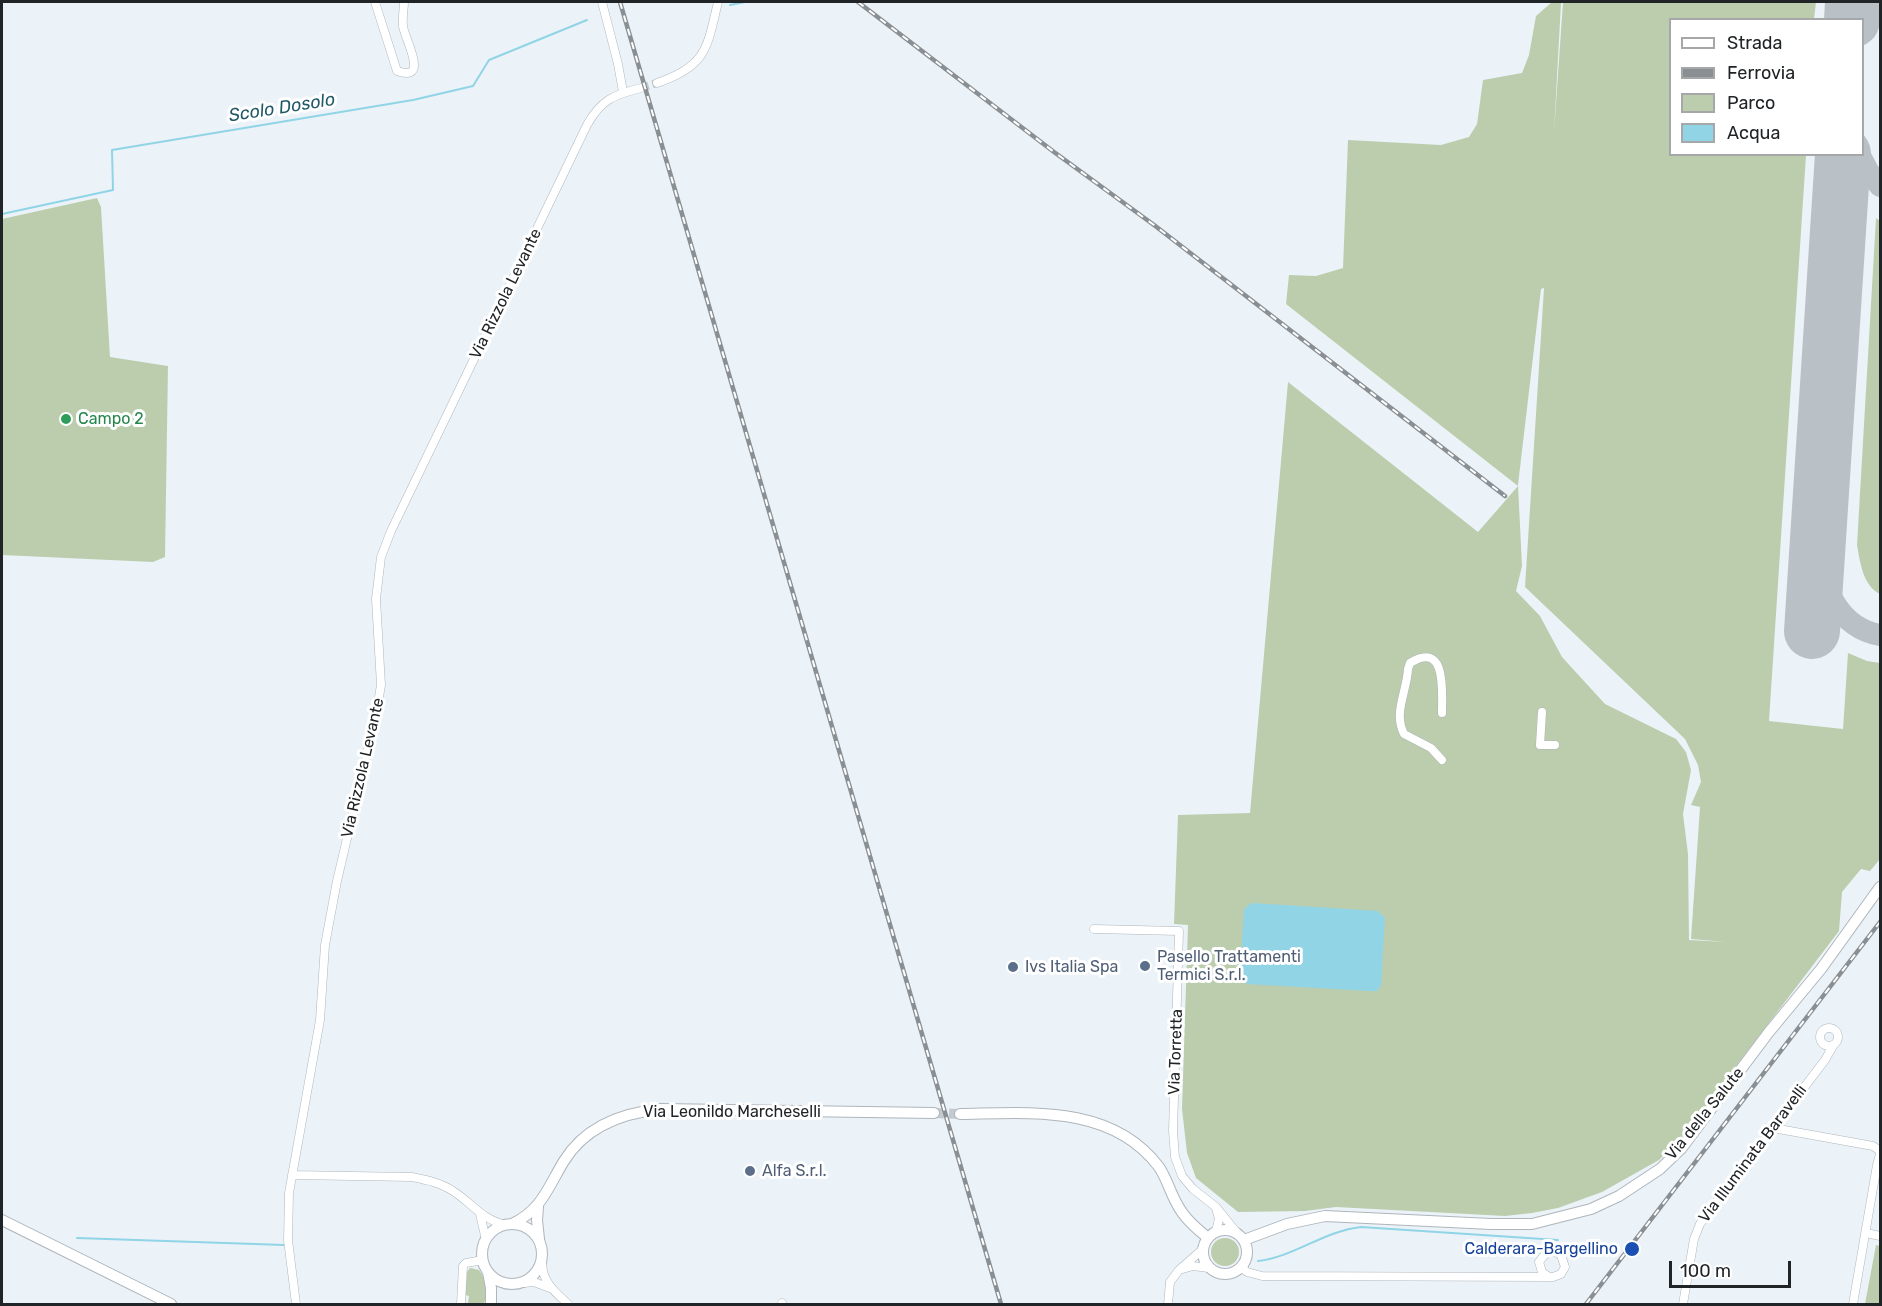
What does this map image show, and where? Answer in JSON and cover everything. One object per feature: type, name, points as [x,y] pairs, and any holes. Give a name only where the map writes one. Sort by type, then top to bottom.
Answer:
[{"type":"street","points":[[375,2],[397,71],[405,74],[414,67],[415,60],[403,28],[404,2]]},
{"type":"street","points":[[602,2],[616,53],[623,92]]},
{"type":"street","points":[[657,83],[675,77],[692,67],[702,56],[712,31],[718,2]]},
{"type":"street","name":"Via Rizzola Levante","points":[[296,1305],[287,1224],[292,1175],[320,1020],[325,945],[381,685],[376,599],[381,557],[391,531],[587,125],[596,109],[606,100],[623,92],[641,88]]},
{"type":"street","points":[[1442,760],[1431,748],[1404,734],[1399,723],[1398,715],[1408,669],[1410,663],[1416,659],[1423,657],[1438,663],[1441,670],[1443,713]]},
{"type":"street","points":[[1542,712],[1540,745],[1555,745]]},
{"type":"street","name":"Via della Salute","points":[[1212,1234],[1227,1230],[1241,1237],[1325,1216],[1532,1224],[1591,1209],[1619,1196],[1660,1169],[1681,1149],[1769,1032],[1821,969],[1881,887]]},
{"type":"street","name":"Via Torretta","points":[[1094,929],[1179,931],[1173,1131],[1175,1156],[1182,1176],[1188,1184],[1216,1207],[1241,1237]]},
{"type":"street","name":"Via Illuminata Baravelli","points":[[1683,1305],[1697,1229],[1825,1060],[1833,1046]]},
{"type":"street","name":"Via Leonildo Marcheselli","points":[[509,1224],[527,1216],[538,1207],[566,1158],[580,1142],[607,1123],[635,1112],[660,1109],[934,1113]]},
{"type":"street","points":[[960,1114],[1057,1115],[1086,1119],[1111,1129],[1134,1143],[1154,1161],[1184,1215],[1212,1234]]},
{"type":"street","points":[[1773,1128],[1873,1146],[1881,1152],[1853,1305]]},
{"type":"street","points":[[292,1175],[412,1177],[427,1180],[453,1191],[479,1213],[495,1222],[525,1227],[533,1232],[540,1243],[542,1269],[550,1288]]},
{"type":"street","name":"Via Leonildo Marcheselli","points":[[538,1207],[537,1234],[540,1243]]},
{"type":"street","points":[[1168,1305],[1170,1282],[1179,1270],[1203,1249],[1219,1219],[1216,1207]]},
{"type":"street","points":[[479,1213],[486,1240]]},
{"type":"street","points":[[2,1220],[171,1305]]},
{"type":"street","points":[[491,1305],[491,1288],[482,1253],[486,1240],[493,1231],[509,1224]]},
{"type":"street","points":[[1866,1233],[1881,1236]]},
{"type":"street","points":[[1179,1270],[1194,1266],[1209,1268],[1219,1274],[1237,1271],[1247,1251],[1241,1237]]},
{"type":"street","points":[[1203,1249],[1204,1259],[1209,1268]]},
{"type":"street","points":[[1241,1267],[1246,1272],[1262,1276],[1549,1277],[1557,1276],[1563,1271],[1565,1263],[1561,1255],[1554,1251],[1540,1258],[1539,1266],[1542,1272],[1549,1277]]},
{"type":"street","points":[[461,1305],[463,1266],[466,1263],[483,1260]]},
{"type":"street","points":[[491,1305],[503,1292],[537,1273],[542,1262]]},
{"type":"street","points":[[1527,1278],[1539,1266]]},
{"type":"street","points":[[488,1272],[498,1281],[508,1285],[534,1282],[550,1288],[568,1305]]},
{"type":"green space","points":[[1552,2],[1561,3],[1554,132],[1563,2],[1816,2],[1814,18],[1669,18],[1669,156],[1806,156],[1769,721],[1843,729],[1848,653],[1867,661],[1880,663],[1880,859],[1870,871],[1861,869],[1842,892],[1839,931],[1682,1137],[1659,1160],[1602,1192],[1558,1208],[1505,1216],[1336,1207],[1305,1211],[1238,1212],[1196,1178],[1187,1153],[1182,1109],[1188,925],[1174,924],[1178,815],[1250,813],[1288,382],[1478,532],[1518,486],[1286,304],[1289,275],[1316,276],[1343,268],[1348,140],[1441,145],[1469,137],[1477,124],[1483,80],[1522,73],[1529,55],[1536,16]],"holes":[[[1544,288],[1525,587],[1685,739],[1698,765],[1701,782],[1691,805],[1700,807],[1691,939],[1726,942],[1689,940],[1688,854],[1683,814],[1691,770],[1686,752],[1676,739],[1605,704],[1562,657],[1540,616],[1516,591],[1522,566],[1518,485],[1541,289]]]},
{"type":"green space","points":[[97,198],[101,207],[110,357],[168,366],[165,557],[153,562],[2,555],[2,219]]},
{"type":"green space","points":[[1876,218],[1880,221],[1880,594],[1866,579],[1857,545]]},
{"type":"green space","points":[[1225,1238],[1235,1242],[1239,1252],[1235,1262],[1225,1266],[1215,1262],[1211,1252],[1215,1242]]},
{"type":"green space","points":[[1876,1245],[1880,1246],[1880,1304],[1865,1304]]},
{"type":"green space","points":[[470,1268],[479,1270],[486,1283],[484,1304],[468,1304],[469,1296],[465,1295],[467,1272]]},
{"type":"water","points":[[1252,903],[1378,911],[1385,918],[1381,985],[1377,991],[1247,984],[1240,975],[1244,910]]},
{"type":"waterway","name":"Scolo Dosolo","points":[[730,5],[745,2]]},
{"type":"waterway","name":"Scolo Dosolo","points":[[2,214],[113,190],[112,150],[413,100],[473,86],[489,60],[587,20]]},
{"type":"waterway","points":[[1258,1261],[1284,1255],[1334,1233],[1361,1227],[1558,1240]]},
{"type":"waterway","points":[[77,1238],[284,1245]]},
{"type":"taxiway","points":[[1860,156],[1880,186]]},
{"type":"taxiway","points":[[1818,546],[1823,575],[1834,602],[1853,623],[1880,635]]},
{"type":"runway","points":[[1852,18],[1853,2]]},
{"type":"runway","points":[[1812,631],[1843,156]]},
{"type":"tunnel","points":[[641,88],[657,83]]},
{"type":"tunnel","points":[[934,1113],[960,1114]]},
{"type":"railway","points":[[620,2],[1001,1304]]},
{"type":"railway","points":[[858,2],[1054,152],[1154,225],[1505,496]]},
{"type":"railway","points":[[1586,1304],[1880,922]]},
{"type":"place","name":"Campo 2","points":[[66,419]]},
{"type":"place","name":"Pasello Trattamenti Termici S.r.l.","points":[[1145,966]]},
{"type":"place","name":"Ivs Italia Spa","points":[[1013,967]]},
{"type":"place","name":"Alfa S.r.l.","points":[[750,1171]]},
{"type":"place","name":"Calderara-Bargellino","points":[[1632,1249]]}]
